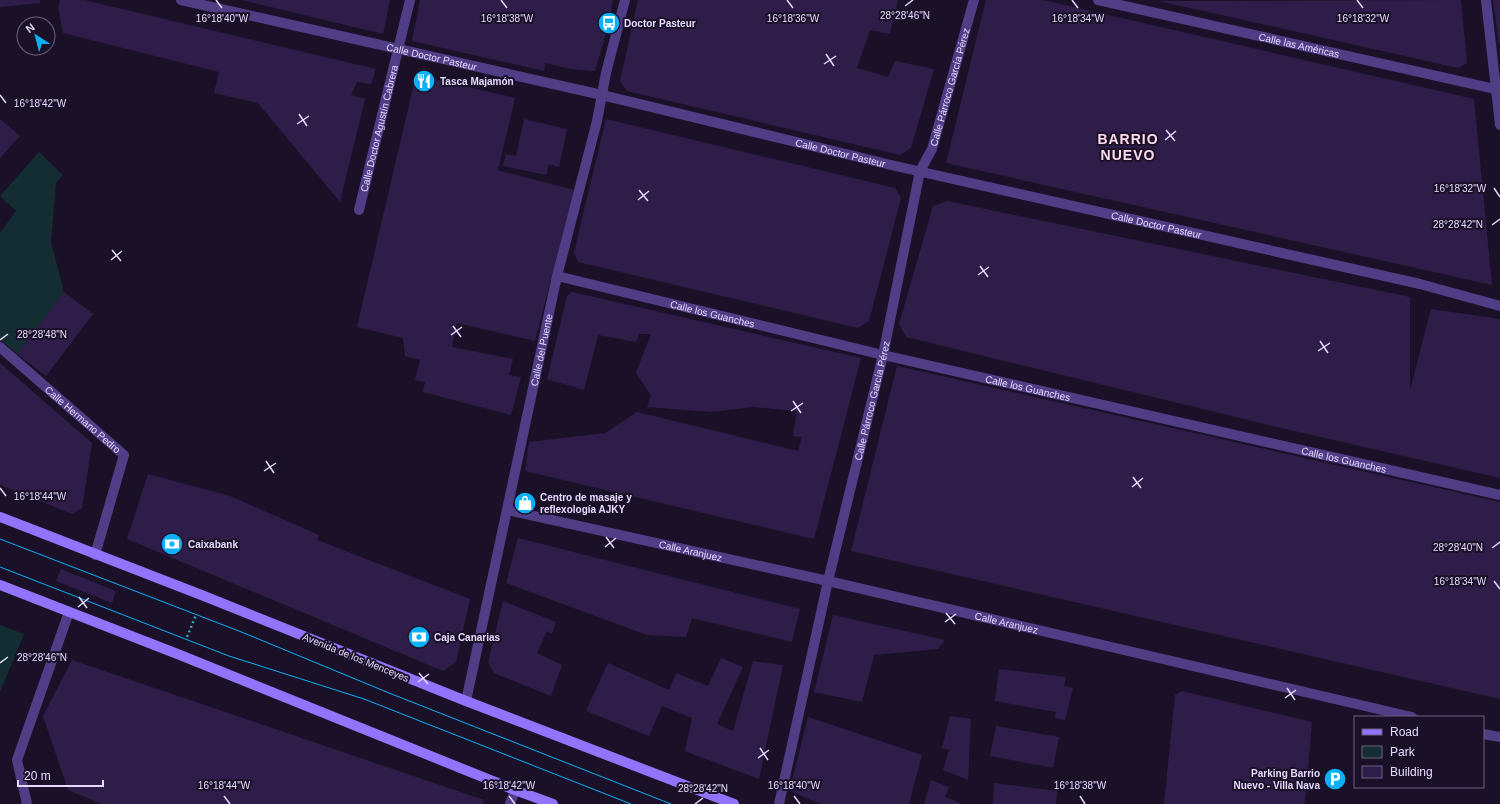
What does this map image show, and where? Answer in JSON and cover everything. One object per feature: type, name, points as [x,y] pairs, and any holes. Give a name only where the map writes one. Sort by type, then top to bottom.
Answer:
[{"type":"main road","name":"Avenida de los Menceyes","points":[[0,517],[204,596],[466,701],[734,804]]},
{"type":"main road","points":[[0,585],[180,654],[553,804]]},
{"type":"street","name":"Calle Doctor Pasteur","points":[[181,0],[602,95],[920,171],[1420,284],[1500,306]]},
{"type":"street","name":"Calle Doctor Agustín Cabrera","points":[[359,210],[410,0]]},
{"type":"street","name":"Calle del Puente","points":[[466,701],[557,276],[597,121],[625,0]]},
{"type":"street","name":"Calle Párroco García Pérez","points":[[779,804],[828,581],[883,355],[920,171],[932,149],[974,0]]},
{"type":"street","name":"Calle las Américas","points":[[1098,0],[1498,90]]},
{"type":"street","points":[[1486,0],[1498,90],[1500,125]]},
{"type":"street","name":"Calle los Guanches","points":[[557,276],[883,355],[1500,496]]},
{"type":"street","name":"Calle Hermano Pedro","points":[[0,347],[124,455],[96,555]]},
{"type":"street","name":"Calle Aranjuez","points":[[507,510],[828,581],[1408,716]]},
{"type":"street","points":[[26,804],[17,760],[69,612]]},
{"type":"street","points":[[1484,734],[1500,738]]},
{"type":"street","points":[[510,804],[515,790]]},
{"type":"path","points":[[186,640],[196,615]]},
{"type":"green space","points":[[39,152],[63,175],[56,183],[51,242],[64,292],[17,354],[0,339],[0,233],[16,211],[0,196]]},
{"type":"green space","points":[[0,625],[24,634],[0,692]]},
{"type":"building","points":[[0,0],[40,0],[40,3],[0,7]]},
{"type":"building","points":[[60,0],[84,0],[376,69],[371,84],[357,82],[351,95],[365,99],[340,202],[258,103],[214,93],[219,72],[63,33],[58,7]]},
{"type":"building","points":[[242,0],[390,0],[383,34]]},
{"type":"building","points":[[420,0],[613,0],[609,23],[595,71],[570,69],[545,63],[544,71],[412,41]]},
{"type":"building","points":[[638,0],[898,0],[890,34],[870,30],[857,68],[888,77],[895,61],[934,69],[911,148],[900,155],[627,91],[620,81]]},
{"type":"building","points":[[986,0],[1043,0],[1474,99],[1492,285],[946,163]]},
{"type":"building","points":[[1461,0],[1467,63],[1458,68],[1159,1]]},
{"type":"building","points":[[1493,0],[1500,0],[1500,44],[1499,44]]},
{"type":"building","points":[[416,75],[515,98],[498,170],[574,190],[535,341],[457,323],[452,347],[513,359],[509,375],[521,377],[511,415],[423,392],[425,382],[415,380],[420,360],[405,356],[403,338],[357,327]]},
{"type":"building","points":[[0,119],[20,136],[0,158]]},
{"type":"building","points":[[524,119],[567,129],[559,167],[549,164],[546,175],[503,166],[506,154],[516,156]]},
{"type":"building","points":[[606,119],[895,188],[901,198],[869,321],[858,328],[578,262],[574,252]]},
{"type":"building","points":[[947,201],[1410,297],[1410,390],[1431,309],[1500,319],[1500,478],[1277,427],[906,337],[899,324],[933,206]]},
{"type":"building","points":[[64,292],[93,314],[46,376],[17,354]]},
{"type":"building","points":[[572,292],[861,358],[814,539],[525,471],[529,442],[605,433],[637,412],[798,451],[802,437],[793,436],[797,411],[753,407],[712,412],[647,407],[651,395],[636,373],[651,334],[639,334],[636,342],[598,335],[584,390],[547,379],[567,296]]},
{"type":"building","points":[[0,363],[92,443],[82,508],[72,514],[0,485]]},
{"type":"building","points":[[897,366],[1500,502],[1500,699],[851,551]]},
{"type":"building","points":[[148,474],[230,496],[319,535],[317,540],[470,599],[456,662],[443,671],[127,539]]},
{"type":"building","points":[[518,538],[800,609],[792,642],[692,618],[686,637],[647,635],[506,583]]},
{"type":"building","points":[[61,569],[116,591],[112,603],[56,581]]},
{"type":"building","points":[[503,601],[556,622],[552,634],[547,631],[537,653],[562,665],[551,696],[494,673],[488,662]]},
{"type":"building","points":[[833,615],[945,640],[938,649],[874,655],[862,702],[814,692]]},
{"type":"building","points":[[721,658],[743,667],[717,724],[733,731],[753,661],[783,665],[759,779],[685,751],[692,718],[662,706],[649,736],[586,711],[608,663],[669,690],[676,673],[708,686]]},
{"type":"building","points":[[72,660],[484,800],[482,804],[102,804],[68,790],[43,716]]},
{"type":"building","points":[[999,669],[1066,677],[1064,686],[1073,688],[1065,720],[1055,718],[1056,712],[995,701]]},
{"type":"building","points":[[1182,691],[1312,722],[1305,804],[1164,804],[1175,695]]},
{"type":"building","points":[[950,716],[971,719],[968,780],[943,770],[949,750],[942,748]]},
{"type":"building","points":[[808,717],[922,755],[909,804],[821,804],[792,792],[791,784]]},
{"type":"building","points":[[996,726],[1059,737],[1053,768],[990,756]]},
{"type":"building","points":[[931,780],[949,787],[945,797],[962,804],[924,804]]},
{"type":"building","points":[[994,783],[1057,791],[1056,804],[993,804]]},
{"type":"tram line","points":[[0,539],[244,633],[389,693],[671,804]]},
{"type":"tram line","points":[[0,567],[229,656],[364,699],[631,804]]},
{"type":"place","name":"Doctor Pasteur","points":[[609,23]]},
{"type":"place","name":"Tasca Majamón","points":[[424,81]]},
{"type":"place","name":"Centro de masaje y reflexología AJKY","points":[[525,503]]},
{"type":"place","name":"Caixabank","points":[[172,544]]},
{"type":"place","name":"Caja Canarias","points":[[419,637]]},
{"type":"place","name":"Parking Barrio Nuevo - Villa Nava","points":[[1335,779]]},
{"type":"district","name":"BARRIO NUEVO","points":[[1128,148]]}]
